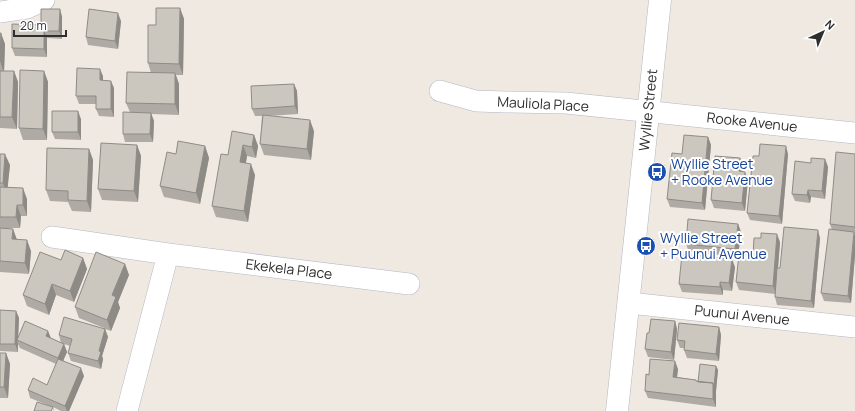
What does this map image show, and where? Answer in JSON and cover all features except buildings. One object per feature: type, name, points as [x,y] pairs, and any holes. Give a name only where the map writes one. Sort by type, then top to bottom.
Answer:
[{"type":"street","points":[[0,12],[27,8],[44,0]]},
{"type":"street","name":"Wyllie Street","points":[[617,411],[660,0]]},
{"type":"street","name":"Mauliola Place","points":[[440,91],[476,100],[566,103],[648,112]]},
{"type":"street","name":"Rooke Avenue","points":[[648,112],[855,133]]},
{"type":"street","name":"Ekekela Place","points":[[52,237],[168,254],[410,284]]},
{"type":"street","points":[[127,411],[168,254]]},
{"type":"street","name":"Puunui Avenue","points":[[628,303],[855,327]]},
{"type":"place","name":"Wyllie Street + Rooke Avenue","points":[[657,172]]},
{"type":"place","name":"Wyllie Street + Puunui Avenue","points":[[646,246]]}]
